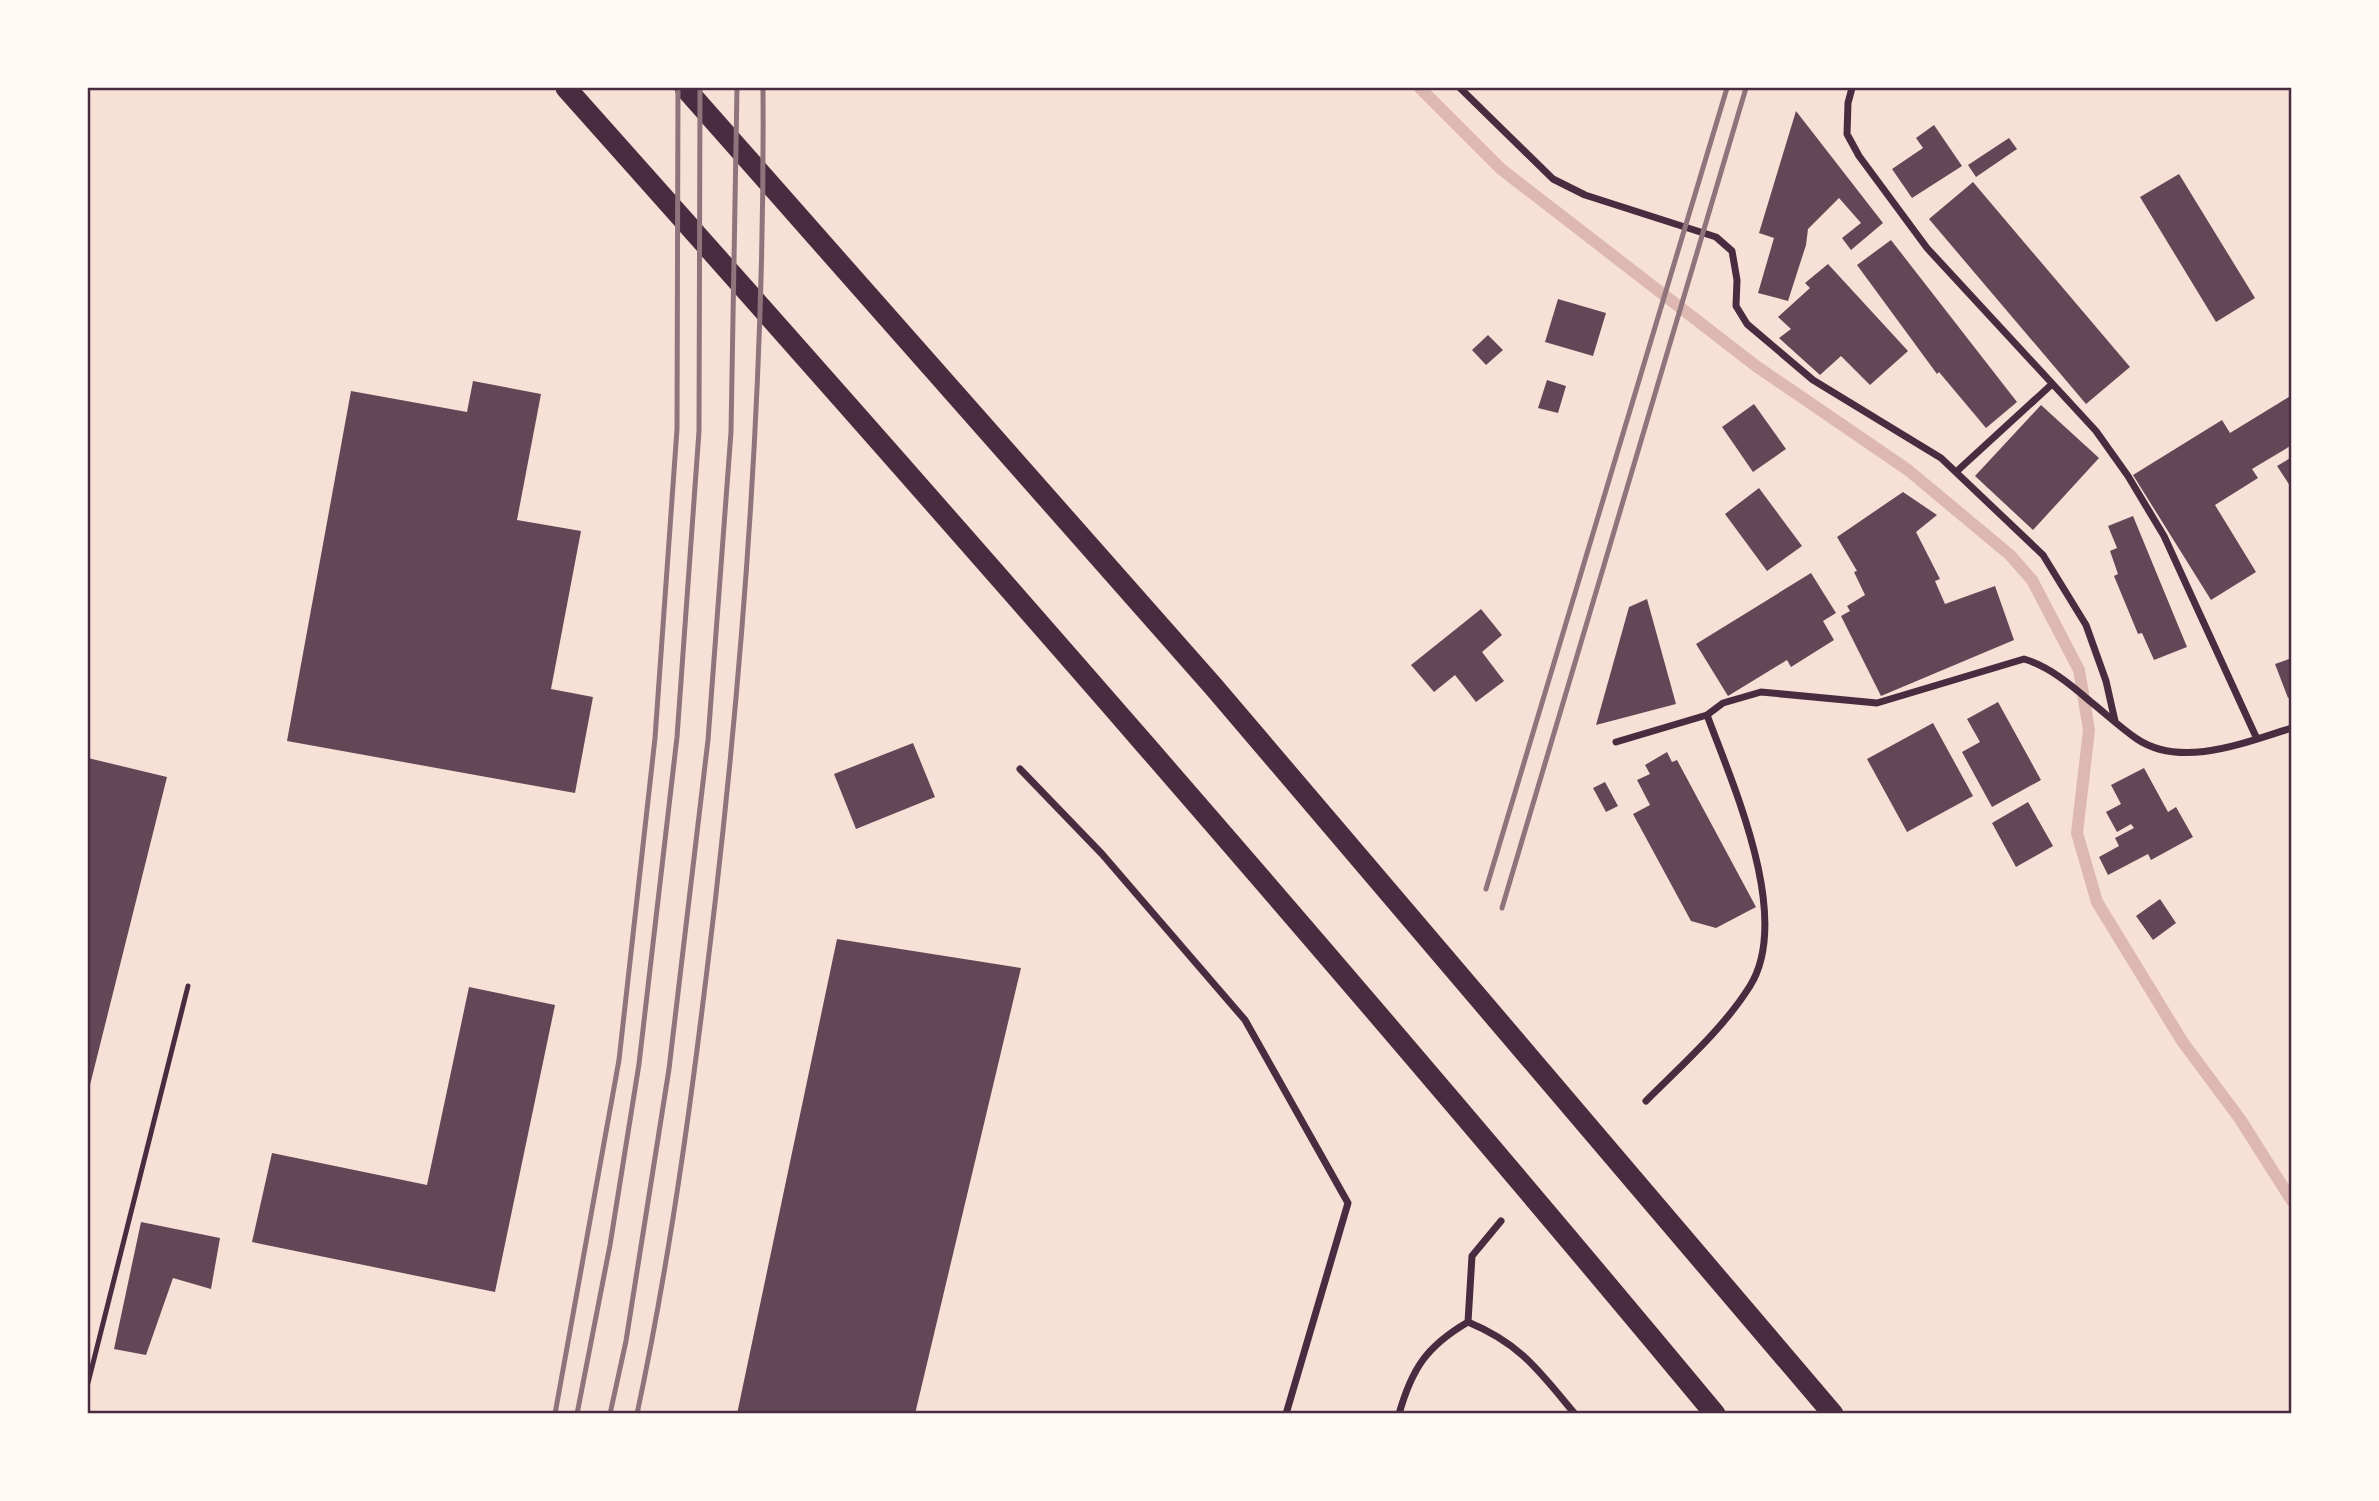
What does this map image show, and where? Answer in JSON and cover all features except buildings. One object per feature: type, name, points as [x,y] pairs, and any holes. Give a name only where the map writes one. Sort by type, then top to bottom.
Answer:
[{"type":"highway","points":[[566,88],[827,378],[1393,1031],[1715,1413]]},
{"type":"highway","points":[[685,88],[1257,738],[1832,1413]]},
{"type":"street","points":[[1460,88],[1553,180],[1586,195],[1716,237],[1732,251],[1737,280],[1736,306],[1747,324],[1813,380],[1941,458],[2043,555],[2086,625],[2106,681],[2115,721]]},
{"type":"street","points":[[1852,88],[1848,103],[1847,134],[1859,156],[1927,248],[2096,431],[2128,476],[2164,536],[2257,738]]},
{"type":"street","points":[[1956,472],[2051,385]]},
{"type":"street","points":[[1616,742],[1707,715],[1723,703],[1761,692],[1877,703],[2024,659],[2041,664],[2138,740],[2162,749],[2192,753],[2291,728]]},
{"type":"street","points":[[1646,1101],[1704,1044],[1752,984],[1762,948],[1763,919],[1756,848],[1707,715]]},
{"type":"street","points":[[1020,769],[1102,854],[1245,1020],[1348,1203],[1286,1413]]},
{"type":"street","points":[[1468,1322],[1472,1256],[1501,1221]]},
{"type":"street","points":[[1399,1413],[1420,1363],[1439,1339],[1468,1322]]},
{"type":"street","points":[[1468,1322],[1499,1335],[1523,1354],[1575,1413]]},
{"type":"lane","points":[[88,1383],[188,986]]},
{"type":"waterway","points":[[1420,88],[1501,169],[1756,366],[1908,470],[2010,555],[2032,580],[2079,670],[2089,730],[2077,833],[2097,902],[2182,1041],[2240,1119],[2292,1201]]},
{"type":"railway","points":[[555,1414],[619,1060],[655,738],[677,429],[678,88]]},
{"type":"railway","points":[[577,1414],[610,1245],[639,1064],[677,737],[699,431],[700,88]]},
{"type":"railway","points":[[610,1414],[626,1341],[669,1069],[708,740],[731,432],[737,88]]},
{"type":"railway","points":[[637,1414],[662,1287],[691,1095],[715,903],[736,700],[757,394],[763,88]]},
{"type":"railway","points":[[1486,889],[1727,88]]},
{"type":"railway","points":[[1502,908],[1746,88]]}]
